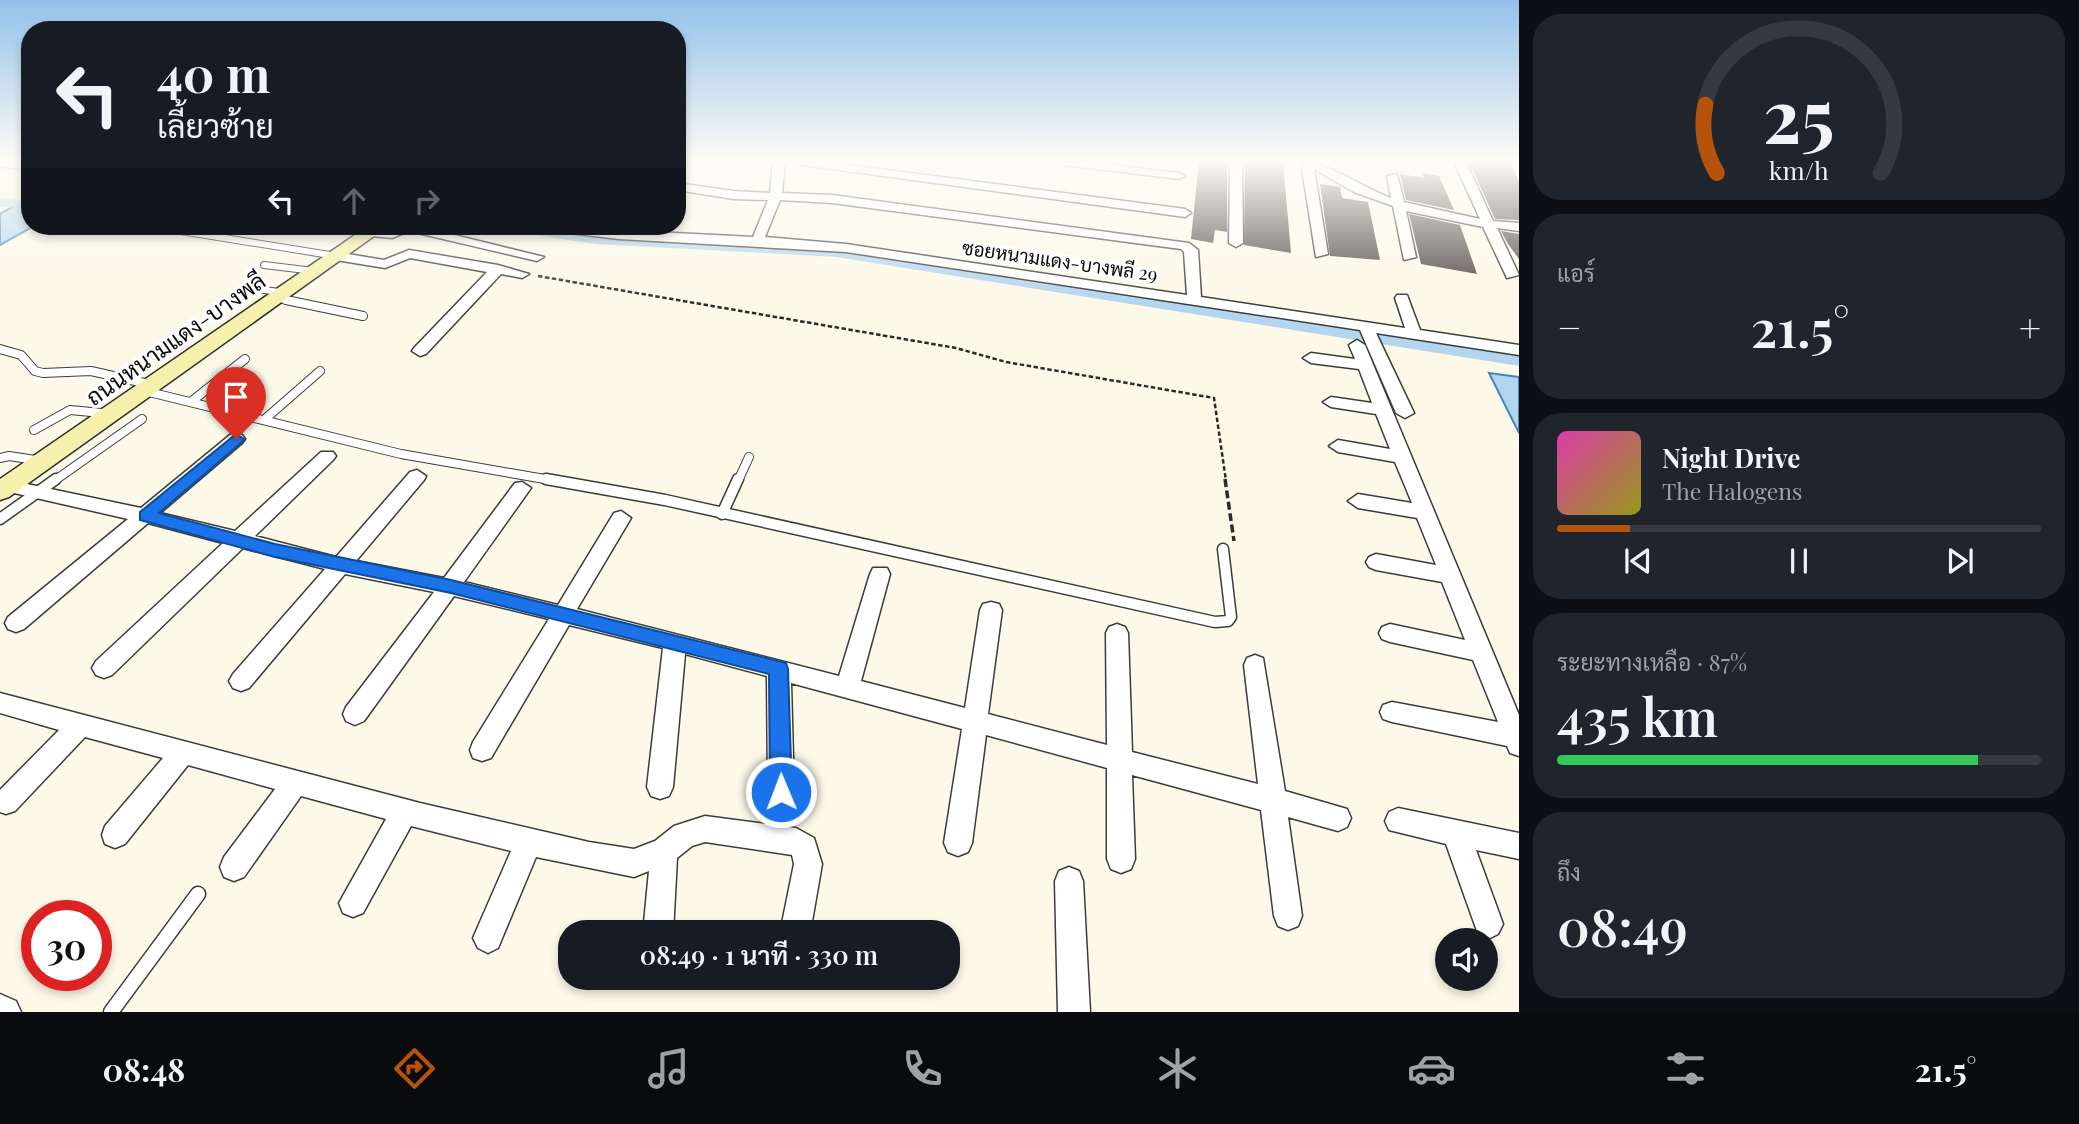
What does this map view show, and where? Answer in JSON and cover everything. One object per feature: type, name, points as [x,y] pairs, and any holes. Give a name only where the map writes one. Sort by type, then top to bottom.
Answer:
[{"type":"main road","name":"ถนนหนามแดง-บางพลี","points":[[4,489],[366,235]]},
{"type":"street","points":[[758,240],[770,209]]},
{"type":"street","points":[[908,209],[1189,247],[1194,299]]},
{"type":"street","points":[[1164,209],[1185,212]]},
{"type":"street","points":[[1236,209],[1236,243]]},
{"type":"street","points":[[1314,209],[1321,254]]},
{"type":"street","points":[[1400,209],[1409,257]]},
{"type":"street","points":[[1424,209],[1519,228]]},
{"type":"street","points":[[1480,209],[1512,275]]},
{"type":"street","points":[[443,235],[537,257]]},
{"type":"street","name":"ซอยหนามแดง-บางพลี 29","points":[[630,235],[758,240],[846,248],[1194,299],[1519,351]]},
{"type":"street","points":[[336,256],[384,264],[409,254],[522,274]]},
{"type":"street","points":[[420,351],[498,270]]},
{"type":"street","points":[[1402,298],[1414,334]]},
{"type":"street","points":[[1366,327],[1405,412]]},
{"type":"street","points":[[1357,345],[1516,740]]},
{"type":"street","points":[[1311,358],[1365,365]]},
{"type":"street","points":[[1331,402],[1381,409]]},
{"type":"street","points":[[16,623],[236,439]]},
{"type":"street","points":[[1338,446],[1401,457]]},
{"type":"street","points":[[104,668],[327,456]]},
{"type":"street","points":[[241,681],[417,476]]},
{"type":"street","points":[[355,714],[522,488]]},
{"type":"street","points":[[4,489],[40,492],[146,516],[237,541],[451,587],[675,642],[1338,818]]},
{"type":"street","points":[[1358,500],[1423,512]]},
{"type":"street","points":[[482,750],[561,614],[621,518]]},
{"type":"street","points":[[1376,562],[1448,575]]},
{"type":"street","points":[[848,686],[880,574]]},
{"type":"street","points":[[958,843],[991,610]]},
{"type":"street","points":[[1390,633],[1479,652]]},
{"type":"street","points":[[1117,634],[1121,859]]},
{"type":"street","points":[[660,788],[675,642]]},
{"type":"street","points":[[1255,665],[1288,916]]},
{"type":"street","points":[[779,669],[781,792]]},
{"type":"street","points":[[0,703],[405,812],[528,842],[634,863],[664,851],[684,835],[705,829],[796,841],[804,847],[808,864],[797,920]]},
{"type":"street","points":[[1392,712],[1516,740]]},
{"type":"street","points":[[6,802],[80,725]]},
{"type":"street","points":[[115,835],[184,751]]},
{"type":"street","points":[[234,867],[296,781]]},
{"type":"street","points":[[353,904],[405,812]]},
{"type":"street","points":[[1398,821],[1519,846]]},
{"type":"street","points":[[1456,833],[1488,924]]},
{"type":"street","points":[[488,938],[528,842]]},
{"type":"street","points":[[659,920],[664,851]]},
{"type":"street","points":[[1069,881],[1074,1012]]},
{"type":"lane","points":[[206,235],[336,256]]},
{"type":"lane","points":[[264,265],[314,271]]},
{"type":"lane","points":[[245,287],[363,316]]},
{"type":"lane","points":[[0,349],[21,355],[35,370],[44,373],[91,371],[192,401],[401,454],[641,495],[1214,622],[1228,621],[1231,617],[1223,549]]},
{"type":"lane","points":[[192,401],[245,359]]},
{"type":"lane","points":[[265,419],[320,371]]},
{"type":"lane","points":[[34,430],[68,408],[112,414]]},
{"type":"lane","points":[[0,519],[142,419]]},
{"type":"lane","points":[[0,458],[9,456],[43,461]]},
{"type":"lane","points":[[722,514],[749,457]]},
{"type":"lane","points":[[111,1012],[198,894]]},
{"type":"path","points":[[522,274],[956,348],[1006,362],[1214,398],[1234,542]]},
{"type":"water","points":[[8,209],[21,209],[21,233],[0,245],[0,214]]},
{"type":"water","points":[[1489,373],[1519,377],[1519,433]]},
{"type":"building","points":[[1194,209],[1227,209],[1227,232],[1215,230],[1213,243],[1191,239]]},
{"type":"building","points":[[1244,209],[1287,209],[1291,253],[1244,245]]},
{"type":"building","points":[[1324,209],[1369,209],[1380,260],[1330,256]]},
{"type":"building","points":[[1491,209],[1519,209],[1519,220],[1495,219]]},
{"type":"building","points":[[1409,214],[1460,225],[1477,274],[1421,264]]},
{"type":"building","points":[[1501,231],[1519,234],[1519,259],[1508,244]]},
{"type":"waterway","points":[[562,235],[596,240],[836,253],[1519,361]]},
{"type":"route","points":[[236,439],[146,516],[237,541],[451,587],[779,669],[781,792]]}]
